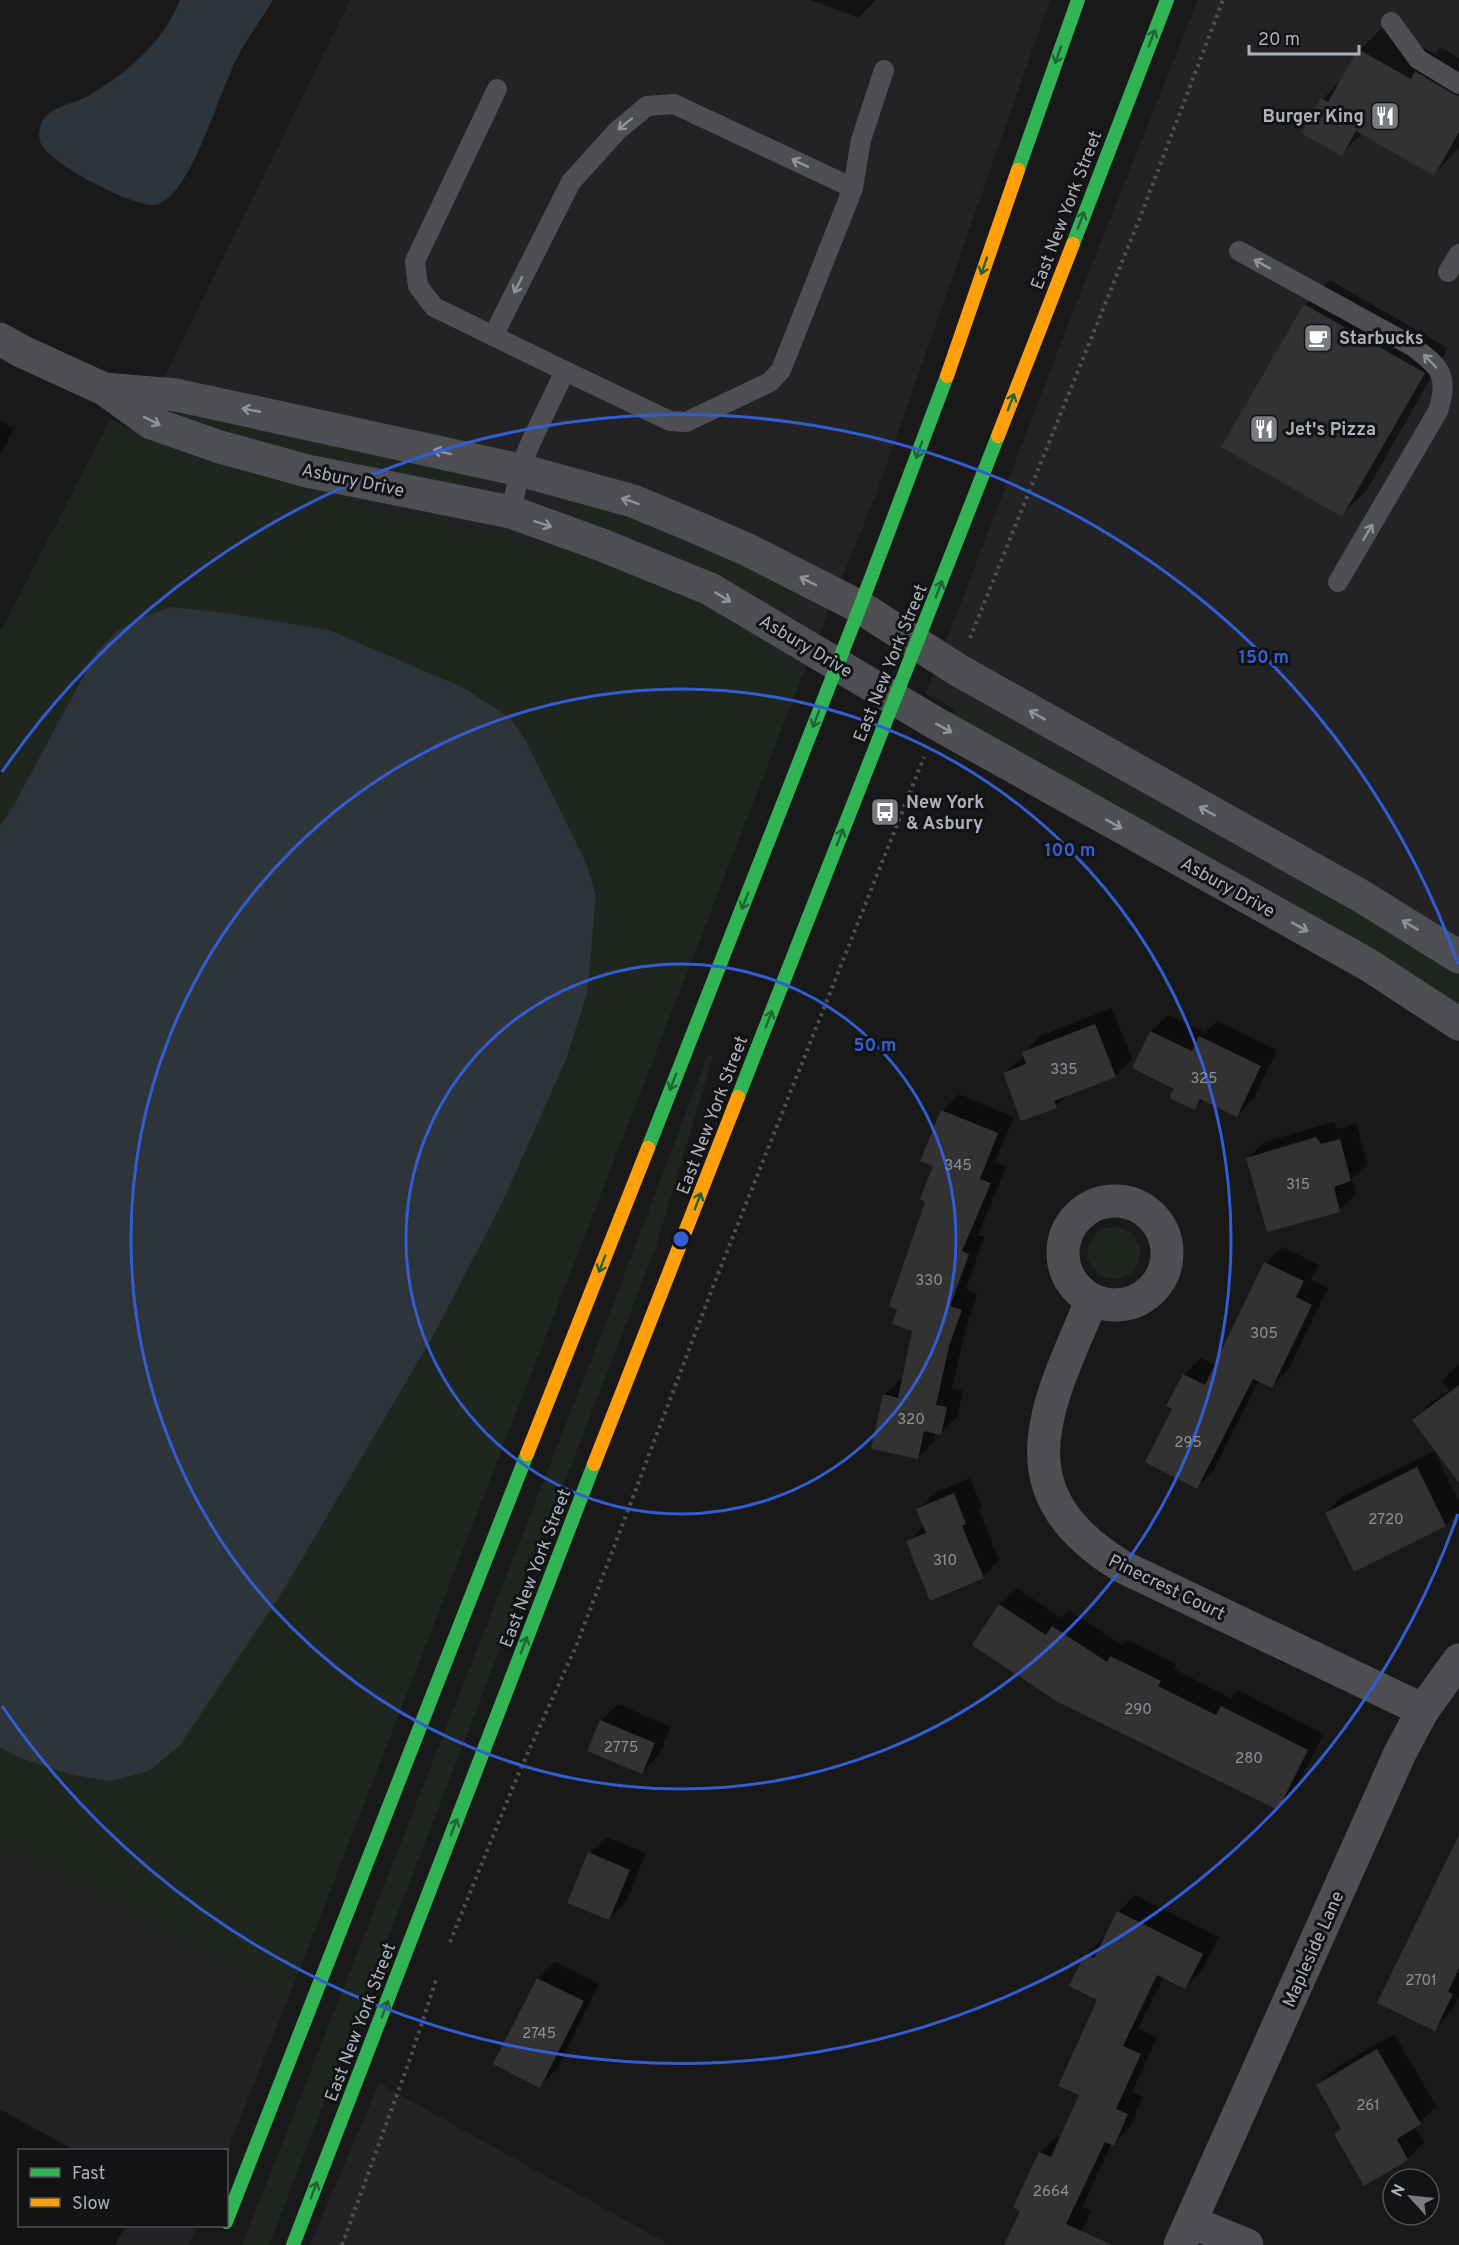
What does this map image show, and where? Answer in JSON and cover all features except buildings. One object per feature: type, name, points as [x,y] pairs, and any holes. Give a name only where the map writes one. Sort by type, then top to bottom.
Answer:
[{"type":"main road","points":[[228,2218],[860,607],[944,384],[1078,0]]},
{"type":"main road","name":"East New York Street","points":[[293,2245],[483,1749],[894,698],[918,644],[1167,0]]},
{"type":"street","name":"Asbury Drive","points":[[0,339],[104,389],[151,423],[220,447],[307,471],[511,513],[602,545],[710,589],[894,698],[1367,964],[1459,1024]]},
{"type":"street","name":"Asbury Drive","points":[[104,389],[187,398],[520,470],[633,501],[748,550],[860,607],[958,670],[1361,896],[1444,945],[1459,957]]},
{"type":"street","name":"Pinecrest Court","points":[[1092,1300],[1053,1392],[1044,1437],[1044,1467],[1052,1493],[1065,1518],[1081,1537],[1102,1555],[1123,1567],[1423,1710]]},
{"type":"street","name":"Mapleside Lane","points":[[1185,2233],[1400,1753],[1423,1710],[1459,1660]]},
{"type":"street","points":[[1185,2233],[1247,2245]]},
{"type":"lane","points":[[1391,22],[1418,59],[1459,84]]},
{"type":"lane","points":[[497,89],[415,261],[418,286],[434,307],[669,421],[686,422],[770,382],[781,370],[853,188],[861,140],[884,70]]},
{"type":"lane","points":[[492,336],[571,182],[617,131],[647,106],[674,104],[853,188]]},
{"type":"lane","points":[[1239,251],[1412,346],[1429,358],[1442,374],[1445,389],[1438,411],[1338,582]]},
{"type":"lane","points":[[1449,272],[1459,254]]},
{"type":"lane","points":[[511,513],[520,470],[529,446],[565,371]]},
{"type":"path","points":[[973,630],[1139,220],[1223,0]]},
{"type":"path","points":[[446,1952],[517,1777],[577,1644],[714,1284],[915,781]]},
{"type":"path","points":[[342,2245],[410,2059],[439,1970]]},
{"type":"shaded area","points":[[180,0],[273,0],[233,66],[189,171],[167,199],[156,205],[144,204],[112,192],[75,173],[41,144],[40,130],[42,122],[50,113],[88,96],[142,56],[164,30]]},
{"type":"shaded area","points":[[350,0],[1050,0],[877,492],[802,677],[737,619],[633,573],[566,550],[340,499],[234,468],[137,433]]},
{"type":"shaded area","points":[[1198,0],[1459,0],[1459,1005],[926,693],[1078,299]]},
{"type":"shaded area","points":[[134,396],[471,474],[472,480],[469,488],[338,466],[156,415]]},
{"type":"shaded area","points":[[110,419],[138,433],[234,468],[340,499],[566,550],[633,573],[737,619],[802,677],[289,1997],[0,1843],[0,633]]},
{"type":"shaded area","points":[[575,499],[652,521],[791,588],[800,595],[793,607],[783,605],[702,564],[639,538],[581,522],[571,512],[570,504]]},
{"type":"shaded area","points":[[172,607],[329,630],[464,688],[510,718],[526,741],[586,863],[596,896],[587,994],[566,1059],[502,1203],[433,1336],[286,1586],[180,1745],[149,1771],[110,1781],[69,1774],[18,1757],[0,1747],[0,826],[15,803],[96,653],[117,631],[142,617]]},
{"type":"shaded area","points":[[962,706],[1130,799],[1204,833],[1216,843],[1221,858],[1214,866],[953,715],[956,708]]},
{"type":"shaded area","points":[[1305,886],[1317,886],[1441,959],[1459,974],[1459,1016],[1294,906],[1293,894]]},
{"type":"shaded area","points":[[708,1054],[713,1057],[655,1249],[269,2245],[242,2245],[611,1310]]},
{"type":"shaded area","points":[[1109,1227],[1119,1227],[1133,1234],[1140,1253],[1133,1272],[1119,1279],[1109,1279],[1099,1275],[1092,1268],[1088,1258],[1088,1248],[1092,1238],[1099,1231]]},
{"type":"shaded area","points":[[0,1843],[289,1997],[228,2150],[18,2149],[18,2227],[197,2227],[189,2245],[0,2245]]},
{"type":"shaded area","points":[[379,2083],[670,2245],[310,2245]]},
{"type":"traffic: fast","points":[[1018,170],[1078,0]]},
{"type":"traffic: fast","points":[[1073,244],[1167,0]]},
{"type":"traffic: fast","points":[[648,1148],[860,607],[947,376]]},
{"type":"traffic: fast","points":[[738,1097],[998,436]]},
{"type":"traffic: fast","points":[[228,2217],[527,1454]]},
{"type":"traffic: fast","points":[[293,2245],[594,1464]]},
{"type":"traffic: slow","points":[[947,376],[1018,170]]},
{"type":"traffic: slow","points":[[998,436],[1073,244]]},
{"type":"traffic: slow","points":[[594,1464],[738,1097]]},
{"type":"traffic: slow","points":[[527,1454],[648,1148]]},
{"type":"place","name":"Burger King","points":[[1385,116]]},
{"type":"place","name":"Starbucks","points":[[1318,338]]},
{"type":"place","name":"Jet's Pizza","points":[[1264,429]]},
{"type":"place","name":"New York & Asbury","points":[[885,812]]}]
